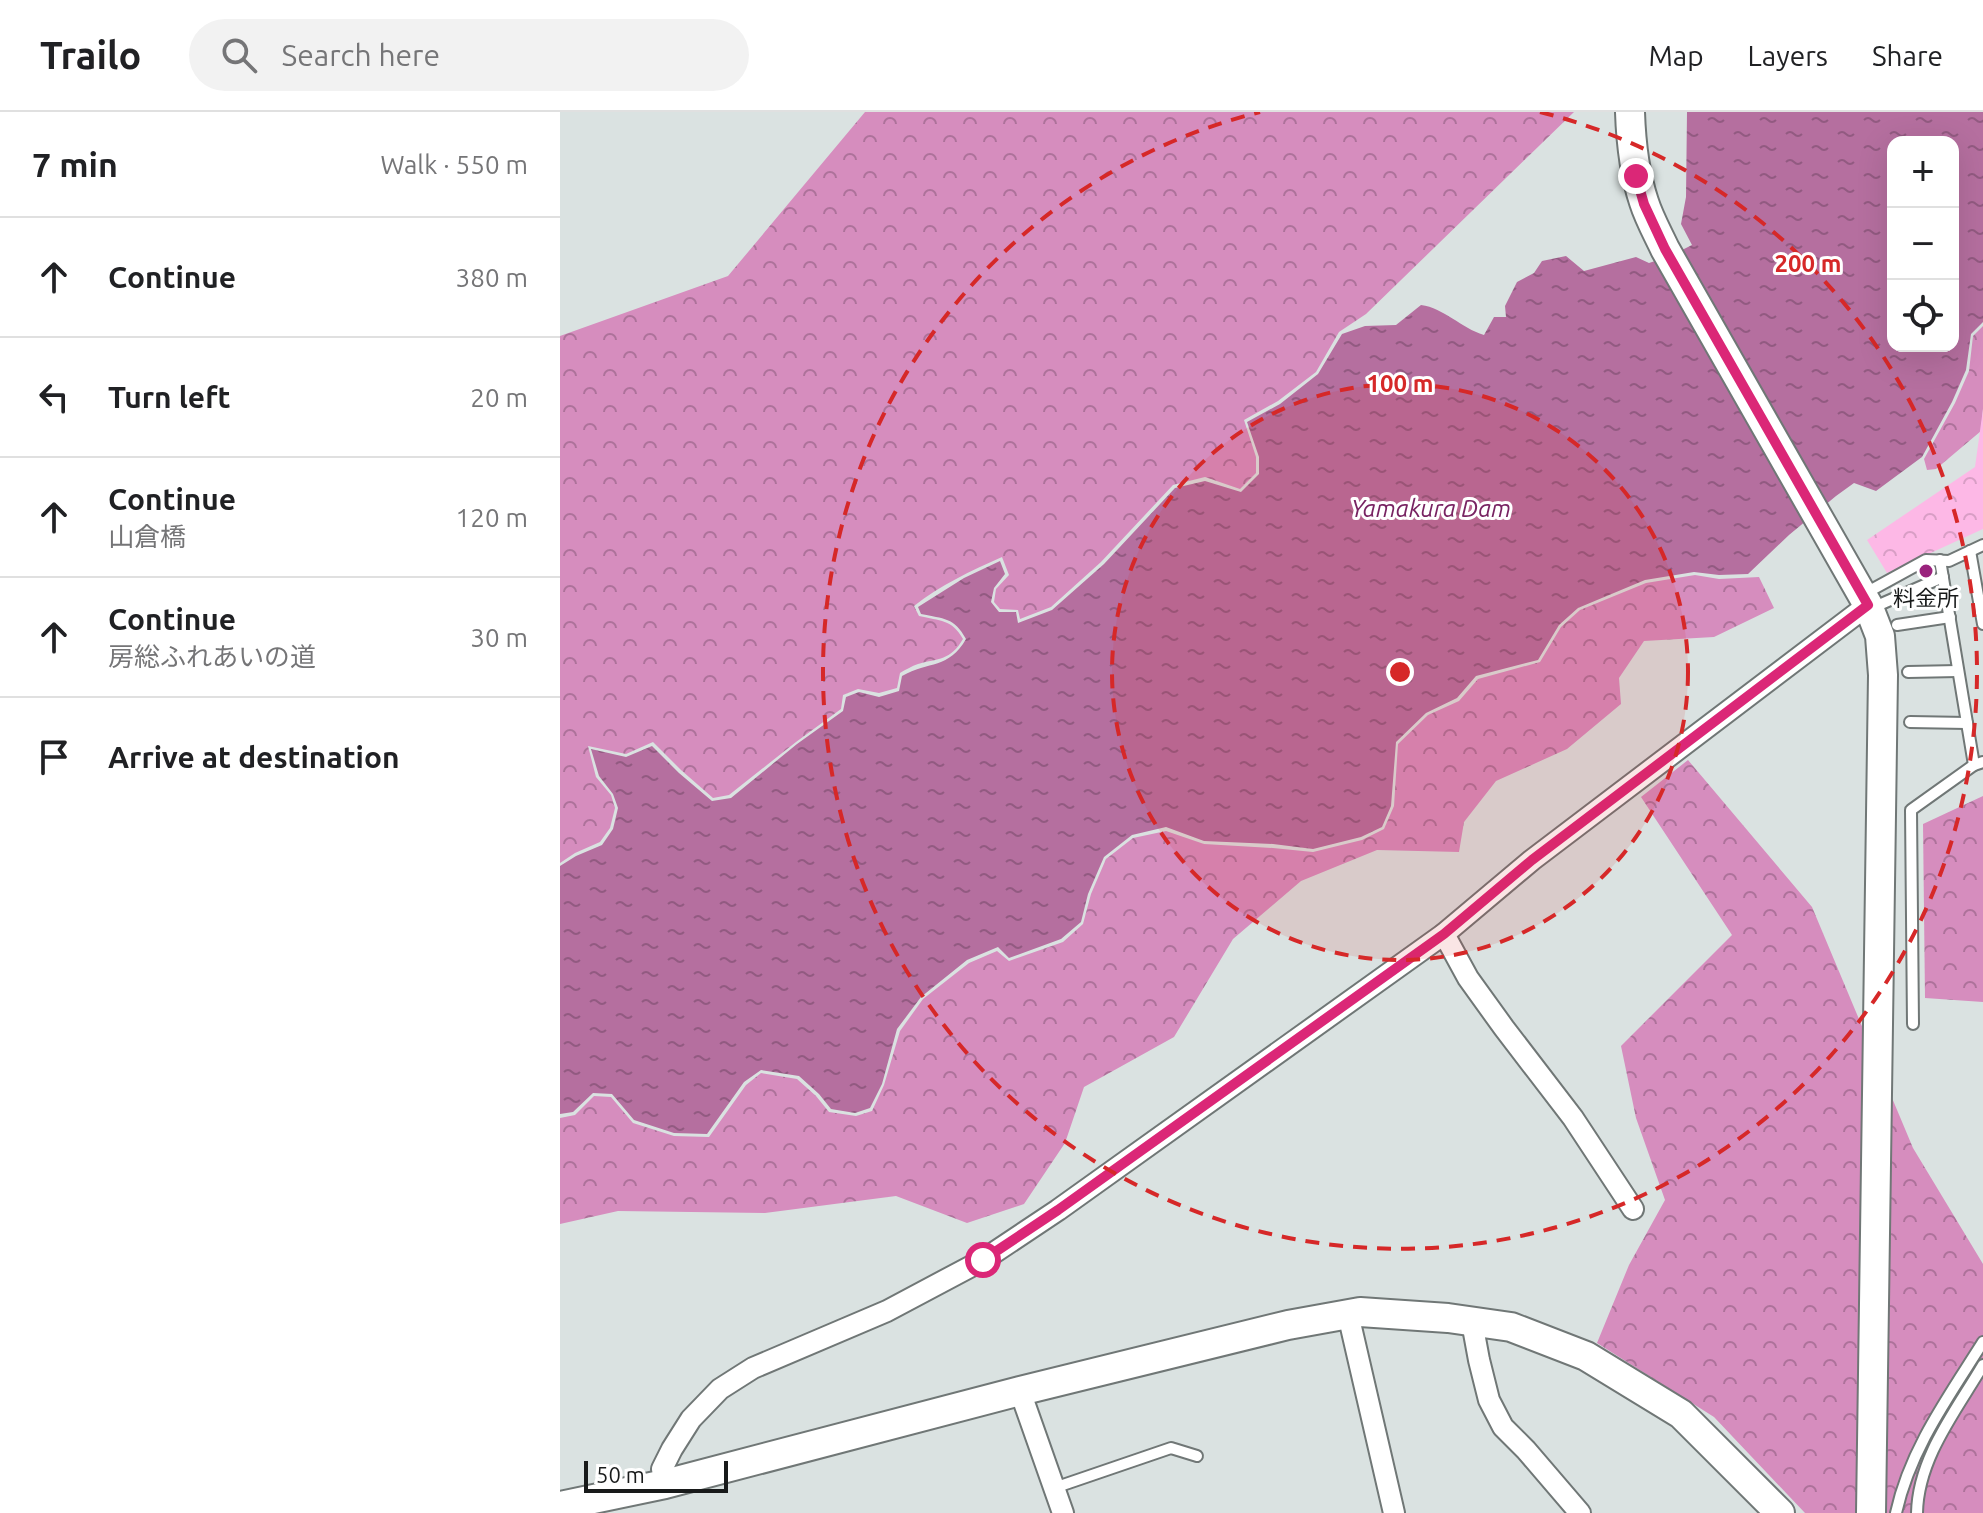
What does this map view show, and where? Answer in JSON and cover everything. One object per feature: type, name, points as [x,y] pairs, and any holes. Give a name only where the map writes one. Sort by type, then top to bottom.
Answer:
[{"type":"street","points":[[1630,112],[1636,176],[1644,204],[1665,249],[1867,603],[1880,636],[1883,675],[1871,1513]]},
{"type":"street","points":[[665,1484],[662,1469],[672,1449],[691,1419],[720,1389],[753,1368],[887,1311],[983,1260],[1058,1210],[1444,934],[1532,860],[1867,603]]},
{"type":"street","points":[[1444,934],[1468,978],[1573,1118],[1633,1209]]},
{"type":"street","points":[[560,1506],[665,1484],[1288,1325],[1360,1312],[1448,1318],[1511,1327],[1586,1356],[1681,1414],[1780,1513]]},
{"type":"street","points":[[1348,1314],[1394,1513]]},
{"type":"street","points":[[1472,1322],[1489,1400],[1503,1427],[1580,1513]]},
{"type":"street","points":[[1020,1391],[1063,1513]]},
{"type":"lane","points":[[1867,603],[1926,560],[1945,560],[1983,545]]},
{"type":"lane","points":[[1970,551],[1983,624]]},
{"type":"lane","points":[[1913,1024],[1911,810],[1978,764],[1958,671],[1943,577],[1945,560]]},
{"type":"lane","points":[[1867,603],[1943,577]]},
{"type":"lane","points":[[1897,625],[1950,617]]},
{"type":"lane","points":[[1908,672],[1958,671]]},
{"type":"lane","points":[[1910,722],[1967,723]]},
{"type":"lane","points":[[1896,1513],[1904,1482],[1927,1430],[1983,1342]]},
{"type":"lane","points":[[1917,1513],[1917,1500],[1928,1459],[1983,1365]]},
{"type":"lane","points":[[1054,1488],[1171,1448],[1197,1456]]},
{"type":"green space","points":[[865,112],[1574,112],[1366,314],[1339,332],[1316,372],[1278,401],[1244,420],[1256,457],[1256,473],[1240,489],[1205,477],[1173,485],[1101,562],[1051,607],[1020,619],[1018,610],[1000,609],[994,602],[996,589],[1009,575],[1002,557],[945,585],[914,606],[919,616],[945,622],[959,632],[963,639],[953,651],[944,658],[918,664],[900,673],[897,688],[879,693],[858,689],[843,695],[841,709],[729,795],[713,798],[653,742],[626,754],[588,746],[596,777],[611,795],[615,808],[610,828],[600,842],[560,863],[560,336],[728,276]]},
{"type":"green space","points":[[1983,326],[1981,431],[1936,469],[1927,470],[1924,459],[1955,403],[1969,371],[1973,336]]},
{"type":"green space","points":[[1983,409],[1983,529],[1887,573],[1867,540],[1975,467]]},
{"type":"green space","points":[[1695,575],[1719,579],[1759,577],[1774,608],[1714,637],[1644,641],[1619,678],[1621,704],[1567,749],[1496,781],[1464,822],[1459,852],[1377,850],[1301,881],[1233,939],[1174,1037],[1084,1087],[1065,1143],[1024,1204],[967,1223],[896,1196],[765,1213],[618,1211],[560,1224],[560,1118],[575,1115],[594,1096],[611,1097],[633,1123],[674,1136],[709,1137],[746,1085],[761,1073],[797,1079],[829,1112],[856,1116],[872,1111],[884,1085],[900,1031],[923,999],[969,963],[997,951],[1009,961],[1063,942],[1083,924],[1091,894],[1106,859],[1133,838],[1166,831],[1204,844],[1313,852],[1362,840],[1384,829],[1394,806],[1398,744],[1428,715],[1459,701],[1478,679],[1540,662],[1561,627],[1580,610],[1646,583]]},
{"type":"green space","points":[[1688,760],[1812,907],[1913,1148],[1983,1264],[1983,1513],[1805,1513],[1714,1417],[1597,1343],[1629,1265],[1665,1200],[1636,1118],[1621,1046],[1732,935],[1641,797]]},
{"type":"green space","points":[[1983,796],[1983,1002],[1925,998],[1923,824]]},
{"type":"water","name":"Yamakura Dam","points":[[1687,112],[1983,112],[1983,322],[1971,334],[1966,370],[1922,457],[1876,491],[1854,483],[1789,535],[1748,574],[1694,572],[1645,580],[1578,608],[1559,625],[1538,660],[1476,676],[1457,698],[1426,713],[1396,742],[1391,806],[1382,827],[1361,837],[1313,849],[1204,841],[1166,827],[1132,835],[1104,857],[1088,894],[1081,922],[1061,939],[1009,958],[998,947],[967,960],[921,997],[897,1029],[882,1084],[870,1108],[855,1113],[831,1109],[799,1076],[761,1070],[744,1082],[707,1134],[674,1133],[634,1120],[612,1094],[593,1093],[573,1112],[560,1114],[560,866],[602,845],[613,829],[618,808],[613,794],[599,776],[591,749],[626,757],[652,746],[712,801],[731,798],[843,711],[846,697],[859,692],[879,697],[899,691],[902,676],[953,655],[966,639],[962,632],[948,620],[921,614],[918,607],[964,578],[1000,561],[1005,574],[994,588],[991,602],[999,612],[1016,612],[1018,623],[1052,610],[1104,564],[1175,488],[1205,481],[1241,492],[1259,474],[1259,457],[1247,422],[1280,404],[1318,374],[1342,334],[1365,326],[1396,325],[1421,305],[1484,335],[1494,317],[1506,317],[1505,306],[1517,282],[1534,273],[1542,261],[1566,256],[1584,271],[1636,257],[1649,263],[1692,245],[1681,224],[1686,197]]},
{"type":"place","name":"料金所","points":[[1926,571]]},
{"type":"route","points":[[983,1260],[1058,1210],[1444,934],[1532,860],[1868,605],[1665,249],[1644,204],[1636,176]]}]
